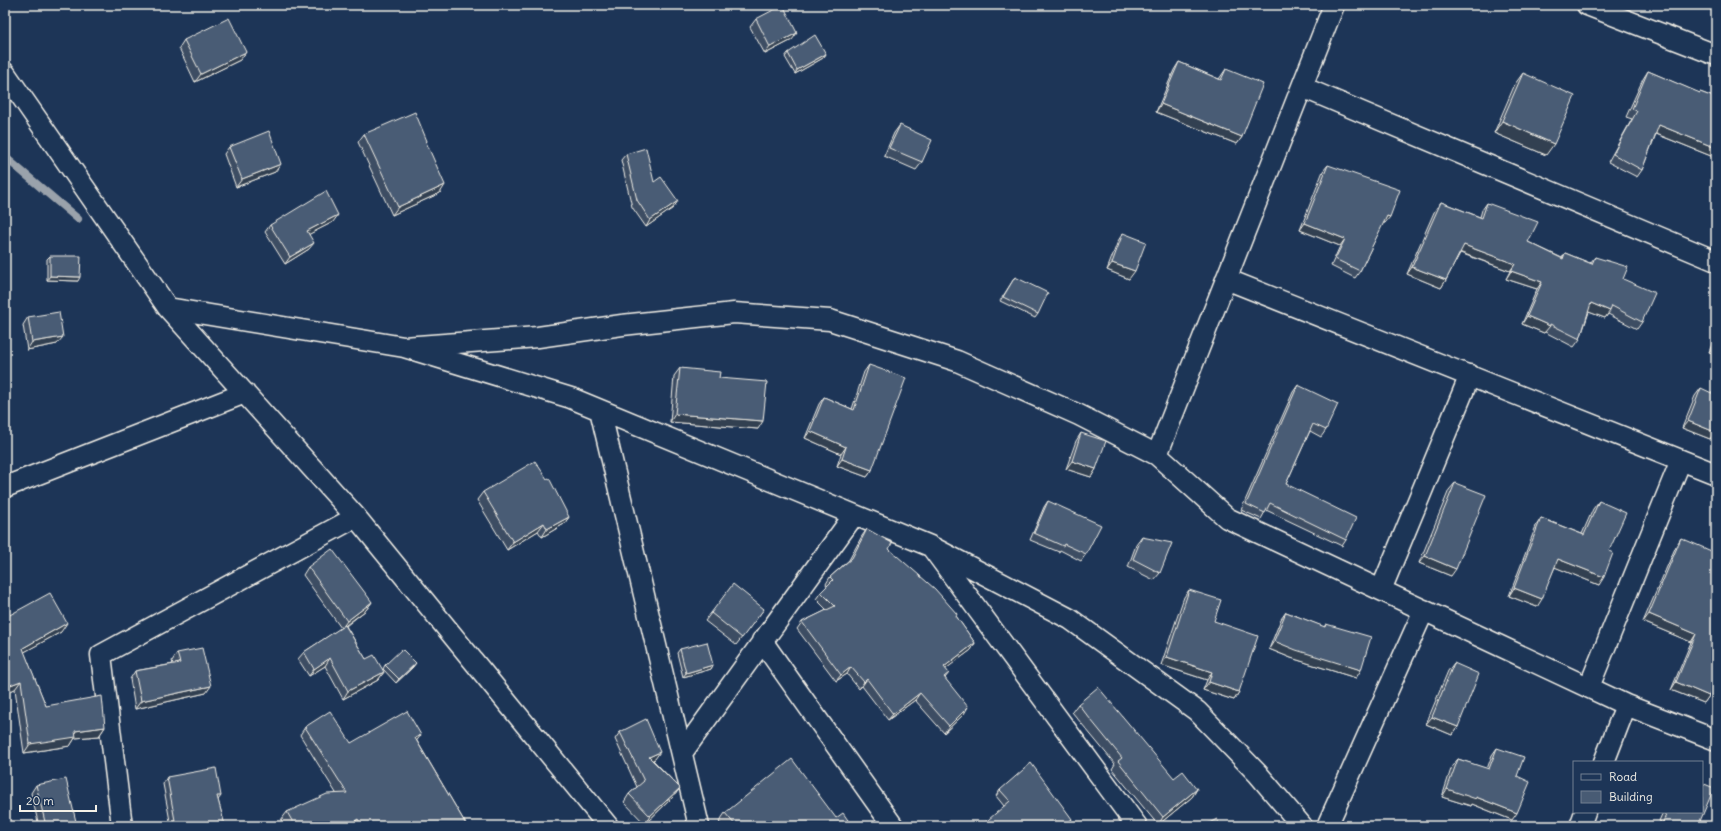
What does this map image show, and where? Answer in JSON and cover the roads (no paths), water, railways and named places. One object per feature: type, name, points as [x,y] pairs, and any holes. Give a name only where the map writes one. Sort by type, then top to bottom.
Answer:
[{"type":"street","points":[[1157,455],[1334,5]]},
{"type":"street","points":[[1587,5],[1716,55]]},
{"type":"street","points":[[5,73],[168,308],[356,517],[608,826]]},
{"type":"street","points":[[1302,87],[1716,261]]},
{"type":"street","points":[[1226,279],[1716,474]]},
{"type":"street","points":[[168,308],[404,347],[571,398],[930,546],[1070,619],[1197,711],[1258,774],[1302,826]]},
{"type":"street","points":[[404,347],[538,337],[622,325],[734,314],[830,320],[957,361],[1079,415],[1157,455],[1227,518],[1626,705],[1716,740]]},
{"type":"street","points":[[1381,590],[1470,375]]},
{"type":"street","points":[[5,486],[245,393]]},
{"type":"street","points":[[600,410],[699,826]]},
{"type":"street","points":[[1589,687],[1681,460]]},
{"type":"street","points":[[682,754],[854,514]]},
{"type":"street","points":[[122,826],[101,655],[356,517]]},
{"type":"street","points":[[930,546],[1137,826]]},
{"type":"street","points":[[1327,826],[1424,610]]},
{"type":"street","points":[[762,641],[893,826]]},
{"type":"street","points":[[1604,761],[1626,705]]},
{"type":"street","points":[[1580,826],[1585,813]]},
{"type":"waterway","points":[[5,157],[78,219]]}]
